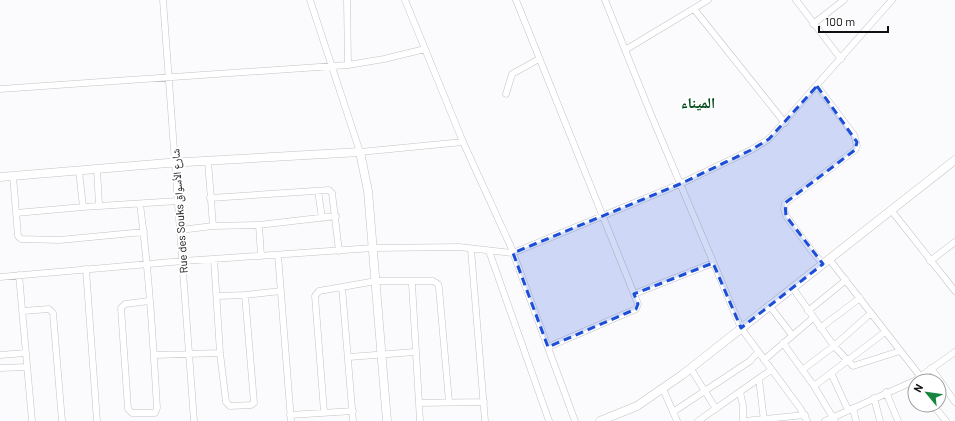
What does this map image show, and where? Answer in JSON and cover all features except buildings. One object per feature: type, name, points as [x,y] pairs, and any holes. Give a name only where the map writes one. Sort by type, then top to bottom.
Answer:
[{"type":"main road","points":[[0,177],[175,163],[360,152],[368,191],[387,421]]},
{"type":"main road","points":[[600,421],[637,406],[662,389],[955,160]]},
{"type":"street","name":"Rue des Souks شارع الأسواق","points":[[163,0],[194,421]]},
{"type":"street","points":[[310,0],[333,65],[360,152],[463,142]]},
{"type":"street","points":[[347,0],[348,65]]},
{"type":"street","points":[[405,0],[463,142],[513,253],[575,421]]},
{"type":"street","points":[[516,0],[638,304],[636,310],[548,347]]},
{"type":"street","points":[[605,0],[741,328],[806,418]]},
{"type":"street","points":[[625,50],[708,0]]},
{"type":"street","points":[[796,0],[841,59]]},
{"type":"street","points":[[813,24],[844,0]]},
{"type":"street","points":[[0,277],[183,261],[373,248],[459,246],[513,253],[680,184],[751,150],[770,139],[892,0]]},
{"type":"street","points":[[694,9],[785,123]]},
{"type":"street","points":[[0,89],[169,76],[348,65],[384,60],[425,49]]},
{"type":"street","points":[[506,94],[512,74],[539,59]]},
{"type":"street","points":[[816,86],[854,135],[857,146],[855,150],[785,203],[784,209],[786,216],[811,250],[826,261],[846,280],[918,373]]},
{"type":"street","points":[[208,161],[213,226]]},
{"type":"street","points":[[97,169],[99,205]]},
{"type":"street","points":[[79,171],[83,207]]},
{"type":"street","points":[[13,176],[18,236],[22,240],[59,240],[144,232]]},
{"type":"street","points":[[210,198],[328,190],[332,193],[336,216],[339,251]]},
{"type":"street","points":[[318,191],[322,218]]},
{"type":"street","points":[[16,213],[99,205],[178,201]]},
{"type":"street","points":[[140,204],[144,232],[154,355],[156,412],[132,413],[128,409],[121,308],[125,304],[149,301]]},
{"type":"street","points":[[891,210],[955,291]]},
{"type":"street","points":[[180,230],[213,226],[259,225],[336,216]]},
{"type":"street","points":[[259,225],[261,256]]},
{"type":"street","points":[[930,261],[955,242]]},
{"type":"street","points":[[471,248],[485,421]]},
{"type":"street","points":[[489,251],[549,421]]},
{"type":"street","points":[[278,255],[290,418],[324,412],[352,410]]},
{"type":"street","points":[[214,259],[218,296],[220,353],[227,404],[230,406],[253,404],[245,295]]},
{"type":"street","points":[[634,294],[713,263]]},
{"type":"street","points":[[86,269],[97,421]]},
{"type":"street","points":[[19,275],[32,421]]},
{"type":"street","points":[[808,311],[846,280]]},
{"type":"street","points":[[324,412],[315,296],[319,291],[376,281],[433,282],[438,284],[449,402]]},
{"type":"street","points":[[411,281],[420,421]]},
{"type":"street","points":[[342,287],[349,357],[353,421]]},
{"type":"street","points":[[792,288],[834,346],[855,367],[900,351]]},
{"type":"street","points":[[218,296],[281,291]]},
{"type":"street","points":[[820,328],[860,298]]},
{"type":"street","points":[[769,305],[792,335]]},
{"type":"street","points":[[23,311],[49,310],[53,313],[62,421]]},
{"type":"street","points":[[802,370],[834,346],[871,313]]},
{"type":"street","points":[[764,360],[813,318]]},
{"type":"street","points":[[814,386],[885,332]]},
{"type":"street","points":[[783,343],[814,386],[834,419]]},
{"type":"street","points":[[349,357],[415,352]]},
{"type":"street","points":[[673,412],[750,361],[758,352]]},
{"type":"street","points":[[924,373],[955,352]]},
{"type":"street","points":[[0,355],[26,353]]},
{"type":"street","points":[[154,355],[220,353]]},
{"type":"street","points":[[0,368],[27,366]]},
{"type":"street","points":[[690,368],[716,408]]},
{"type":"street","points":[[931,368],[955,402]]},
{"type":"street","points":[[698,421],[771,370]]},
{"type":"street","points":[[831,373],[856,421]]},
{"type":"street","points":[[759,379],[764,420]]},
{"type":"street","points":[[825,421],[834,419],[886,392],[907,384]]},
{"type":"street","points":[[662,389],[677,421]]},
{"type":"street","points":[[740,392],[744,421],[806,418]]},
{"type":"street","points":[[886,392],[898,421]]},
{"type":"street","points":[[874,398],[880,421]]},
{"type":"street","points":[[419,403],[484,402]]},
{"type":"street","points":[[940,413],[946,421]]},
{"type":"highlighted area","points":[[817,86],[857,142],[855,150],[785,203],[786,216],[823,264],[741,328],[713,263],[634,294],[638,304],[636,309],[548,347],[513,253],[680,184],[751,150],[769,139]]},
{"type":"district","name":"الميناء","points":[[698,102]]}]
